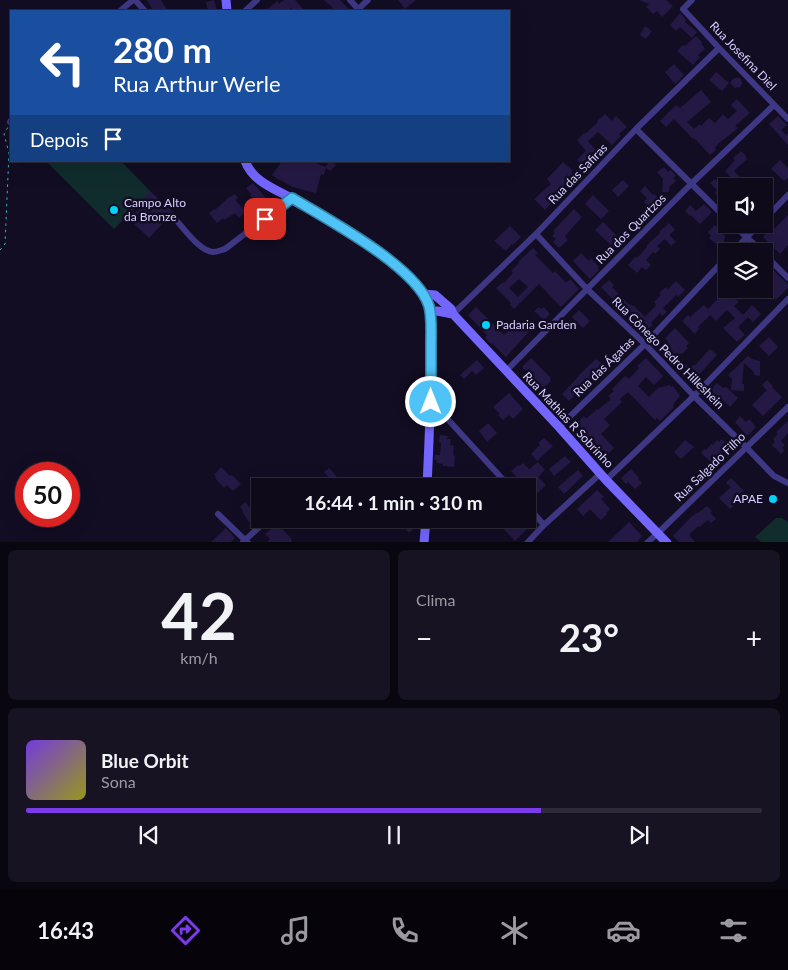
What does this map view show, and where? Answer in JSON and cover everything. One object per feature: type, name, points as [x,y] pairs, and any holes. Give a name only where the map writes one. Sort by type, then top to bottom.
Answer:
[{"type":"main road","points":[[247,162],[254,176],[265,185],[292,198],[388,258],[406,274],[423,294],[431,319],[431,402],[427,478]]},
{"type":"main road","name":"Rua Mathias R Sobrinho","points":[[423,294],[435,296],[451,309],[452,314],[559,427],[603,477],[667,542]]},
{"type":"main road","points":[[430,312],[438,311],[452,314]]},
{"type":"main road","points":[[424,542],[425,528]]},
{"type":"street","points":[[121,10],[134,0],[144,10]]},
{"type":"street","points":[[247,10],[257,0]]},
{"type":"street","points":[[359,10],[368,0]]},
{"type":"street","name":"Rua Josefina Diel","points":[[692,0],[683,9],[718,48],[788,119]]},
{"type":"street","name":"Rua das Safiras","points":[[452,314],[536,234],[636,129],[718,48]]},
{"type":"street","name":"Rua dos Quartzos","points":[[506,371],[691,184],[774,105]]},
{"type":"street","points":[[636,129],[718,210]]},
{"type":"street","points":[[773,211],[788,195]]},
{"type":"street","points":[[174,218],[205,250],[215,252],[225,249],[292,198]]},
{"type":"street","points":[[743,233],[753,243]]},
{"type":"street","points":[[741,243],[751,233]]},
{"type":"street","name":"Rua Cônego Pedro Hilleshein","points":[[536,234],[587,289],[645,344],[774,476],[788,483]]},
{"type":"street","points":[[773,263],[788,278]]},
{"type":"street","name":"Rua das Ágatas","points":[[559,427],[645,344],[718,266]]},
{"type":"street","points":[[527,542],[544,525],[603,477],[694,396],[788,299]]},
{"type":"street","points":[[431,402],[502,478]]},
{"type":"street","name":"Rua Salgado Filho","points":[[647,542],[788,407]]},
{"type":"street","points":[[218,514],[245,542],[259,528]]},
{"type":"street","points":[[536,516],[544,525]]},
{"type":"path","points":[[0,250],[5,244],[10,153],[4,134],[10,123]]},
{"type":"green space","name":"Campo Alto da Bronze","points":[[47,162],[122,162],[151,192],[114,229]]},
{"type":"green space","points":[[776,518],[782,518],[788,522],[788,542],[761,542],[755,537]]},
{"type":"building","points":[[147,0],[161,0],[167,10],[152,10]]},
{"type":"building","points":[[214,0],[217,10],[208,10],[206,2]]},
{"type":"building","points":[[284,0],[295,0],[304,10],[293,10],[291,8],[288,10],[266,10],[277,1],[279,4]]},
{"type":"building","points":[[324,0],[340,0],[350,10],[331,10],[333,8]]},
{"type":"building","points":[[398,0],[416,0],[405,9]]},
{"type":"building","points":[[639,0],[666,0],[673,6],[662,17],[657,11],[653,14],[646,7],[649,4]]},
{"type":"building","points":[[680,13],[686,20],[685,22],[697,32],[692,38],[680,27],[676,31],[670,25]]},
{"type":"building","points":[[645,26],[652,31],[646,39],[640,35]]},
{"type":"building","points":[[696,36],[702,42],[705,49],[698,55],[700,57],[693,65],[677,51]]},
{"type":"building","points":[[674,64],[684,75],[675,84],[665,72]]},
{"type":"building","points":[[716,72],[729,83],[722,91],[709,80]]},
{"type":"building","points":[[738,77],[741,79],[742,84],[740,87],[735,88],[730,83]]},
{"type":"building","points":[[701,90],[711,102],[687,122],[694,129],[700,124],[701,126],[709,118],[715,123],[723,114],[728,119],[737,111],[731,105],[737,99],[750,113],[735,126],[738,128],[718,144],[715,148],[716,150],[710,155],[674,119],[666,127],[660,121],[676,105],[680,108]]},
{"type":"building","points":[[605,114],[612,121],[616,116],[627,127],[619,134],[621,136],[612,145],[598,132],[588,141],[599,154],[586,168],[577,160],[586,151],[577,140]]},
{"type":"building","points":[[778,116],[787,125],[781,130],[786,135],[788,133],[788,145],[769,124]]},
{"type":"building","points":[[741,151],[746,156],[747,159],[734,171],[741,178],[732,178],[725,171],[735,160],[733,158]]},
{"type":"building","points":[[780,160],[788,168],[788,178],[784,181],[771,169]]},
{"type":"building","points":[[281,162],[313,162],[325,167],[329,162],[333,162],[336,165],[330,171],[326,168],[324,175],[321,174],[316,193],[293,187],[272,175]]},
{"type":"building","points":[[563,162],[573,171],[571,172],[575,176],[545,210],[534,199],[551,184],[547,179]]},
{"type":"building","points":[[664,167],[668,172],[671,170],[676,176],[673,178],[676,181],[669,187],[669,192],[662,192],[663,179],[657,172]]},
{"type":"building","points":[[715,179],[718,182],[718,196],[715,193],[717,190],[710,183]]},
{"type":"building","points":[[623,180],[629,186],[618,197],[612,190]]},
{"type":"building","points":[[253,183],[273,206],[265,212],[246,188]]},
{"type":"building","points":[[645,186],[653,195],[661,200],[658,202],[661,205],[653,212],[644,202],[647,199],[640,191]]},
{"type":"building","points":[[150,191],[173,212],[149,238],[131,221],[137,215],[135,213],[146,202],[143,199]]},
{"type":"building","points":[[235,194],[238,198],[235,200],[246,212],[239,218],[235,213],[217,223],[209,213]]},
{"type":"building","points":[[593,195],[609,211],[601,219],[585,204]]},
{"type":"building","points":[[704,204],[712,212],[700,224],[685,211],[690,205],[696,211]]},
{"type":"building","points":[[574,209],[582,217],[565,236],[568,240],[559,248],[553,242],[556,239],[552,236],[555,233],[553,231]]},
{"type":"building","points":[[788,215],[788,245],[780,254],[773,247],[773,243],[769,243],[763,237],[767,233],[773,233],[773,230]]},
{"type":"building","points":[[603,222],[622,241],[614,248],[595,230]]},
{"type":"building","points":[[669,223],[675,230],[669,235],[676,242],[671,246],[665,239],[657,246],[660,249],[655,254],[653,252],[646,260],[651,265],[646,270],[642,267],[637,273],[628,265],[635,257],[637,258]]},
{"type":"building","points":[[715,225],[718,228],[718,233],[722,233],[725,236],[724,242],[716,244],[709,238],[711,236],[708,232]]},
{"type":"building","points":[[510,226],[521,237],[506,251],[494,241]]},
{"type":"building","points":[[533,248],[538,253],[535,255],[553,273],[555,271],[566,283],[570,279],[579,289],[561,307],[539,284],[514,309],[510,305],[511,303],[496,288],[504,283],[513,273],[511,271]],"holes":[[[519,279],[528,287],[518,297],[509,288]]]},
{"type":"building","points":[[581,253],[589,261],[591,258],[599,267],[597,268],[599,270],[590,279],[573,261]]},
{"type":"building","points":[[773,270],[788,284],[788,288],[776,300],[773,297]]},
{"type":"building","points":[[609,280],[614,285],[612,287],[629,305],[633,305],[645,317],[656,305],[654,302],[661,295],[659,293],[666,287],[668,289],[676,281],[685,290],[678,297],[676,295],[663,308],[667,312],[662,316],[660,313],[651,323],[653,325],[642,334],[632,319],[601,287]]},
{"type":"building","points":[[718,298],[735,298],[739,302],[734,306],[743,315],[752,305],[761,314],[753,322],[748,317],[738,327],[745,335],[737,342],[723,328],[735,318],[727,310],[716,321],[710,315],[698,327],[699,329],[695,334],[682,321],[704,305],[708,309]]},
{"type":"building","name":"Padaria Garden","points":[[476,307],[504,335],[513,326],[518,331],[528,322],[533,327],[506,357],[485,338],[487,335],[468,315]]},
{"type":"building","points":[[539,307],[541,309],[544,307],[550,314],[544,320],[534,311]]},
{"type":"building","points":[[579,310],[590,321],[583,328],[572,317]]},
{"type":"building","points":[[675,328],[689,343],[686,346],[688,348],[671,363],[665,357],[671,351],[665,344],[668,341],[665,338]]},
{"type":"building","points":[[769,337],[778,347],[769,356],[759,346]]},
{"type":"building","points":[[710,349],[717,355],[694,380],[692,378],[690,380],[680,368],[684,363],[690,368],[694,366]]},
{"type":"building","points":[[748,356],[760,361],[760,376],[754,375],[754,372],[744,363],[742,384],[744,384],[744,391],[731,390],[732,379],[728,375]]},
{"type":"building","points":[[531,358],[551,378],[551,381],[543,389],[522,367]]},
{"type":"building","points":[[646,358],[663,376],[654,385],[646,377],[638,386],[649,397],[658,388],[670,385],[671,387],[673,386],[680,396],[674,403],[674,407],[660,421],[657,418],[655,420],[628,392],[620,399],[622,402],[604,419],[610,425],[601,434],[614,448],[608,454],[594,443],[592,444],[574,426],[584,416],[587,418],[611,399],[608,396],[614,391],[612,389],[625,376],[629,379],[639,368],[637,366]]},
{"type":"building","points":[[596,359],[602,364],[603,368],[588,385],[569,401],[562,394]]},
{"type":"building","points":[[477,360],[484,368],[476,375],[472,371],[464,379],[460,375]]},
{"type":"building","points":[[767,380],[782,397],[763,416],[752,405],[767,390],[762,385]]},
{"type":"building","points":[[717,383],[723,388],[726,387],[738,398],[730,407],[722,399],[717,396],[712,398],[708,393]]},
{"type":"building","points":[[509,393],[523,409],[513,419],[509,415],[503,420],[493,407]]},
{"type":"building","points":[[740,416],[746,422],[749,419],[756,427],[747,436],[735,422]]},
{"type":"building","points":[[788,421],[788,433],[781,441],[785,445],[782,448],[785,450],[781,454],[772,445],[775,442],[773,439],[778,434],[776,432]]},
{"type":"building","points":[[488,423],[497,433],[487,442],[479,431]]},
{"type":"building","points":[[440,435],[448,436],[447,439],[451,439],[450,445],[454,446],[454,467],[443,466],[443,464],[437,463],[437,460],[434,460],[435,455],[440,455]]},
{"type":"building","points":[[544,438],[553,446],[537,461],[531,454],[540,445],[538,443]]},
{"type":"building","points":[[722,439],[732,445],[714,465],[701,453],[717,440],[719,442]]},
{"type":"building","points":[[685,440],[694,447],[681,459],[674,452]]},
{"type":"building","points":[[565,456],[571,462],[554,476],[549,469]]},
{"type":"building","points":[[538,462],[545,470],[538,477],[546,485],[536,494],[536,478],[517,478],[511,471],[523,463],[529,469]]},
{"type":"building","points":[[221,467],[241,484],[233,491],[227,485],[224,488],[215,478],[214,475]]},
{"type":"building","points":[[329,468],[338,478],[329,478],[324,472]]},
{"type":"building","points":[[631,469],[642,483],[635,489],[628,482],[626,484],[621,478]]},
{"type":"building","points":[[578,470],[583,476],[564,494],[558,487]]},
{"type":"building","points":[[731,478],[744,491],[730,509],[719,498],[731,487],[726,483]]},
{"type":"building","points":[[597,490],[604,497],[601,499],[610,509],[601,520],[590,509],[583,516],[577,509]]},
{"type":"building","points":[[245,502],[251,509],[250,523],[242,512],[240,507]]},
{"type":"building","points":[[707,506],[716,519],[711,523],[708,520],[689,535],[695,542],[679,542],[673,536],[691,517]]},
{"type":"building","points":[[629,522],[642,536],[637,542],[608,542]]},
{"type":"building","points":[[226,528],[235,538],[231,542],[211,542]]},
{"type":"building","points":[[272,528],[281,528],[291,538],[292,542],[268,542],[270,539],[265,534]]},
{"type":"building","points":[[404,528],[414,528],[409,533]]},
{"type":"building","points":[[503,528],[527,529],[515,541]]},
{"type":"place","name":"Campo Alto da Bronze","points":[[114,210]]},
{"type":"place","name":"Padaria Garden","points":[[486,325]]},
{"type":"place","name":"APAE","points":[[773,499]]},
{"type":"route","points":[[265,219],[292,198],[388,258],[416,285],[428,305],[431,319],[431,402]]}]
